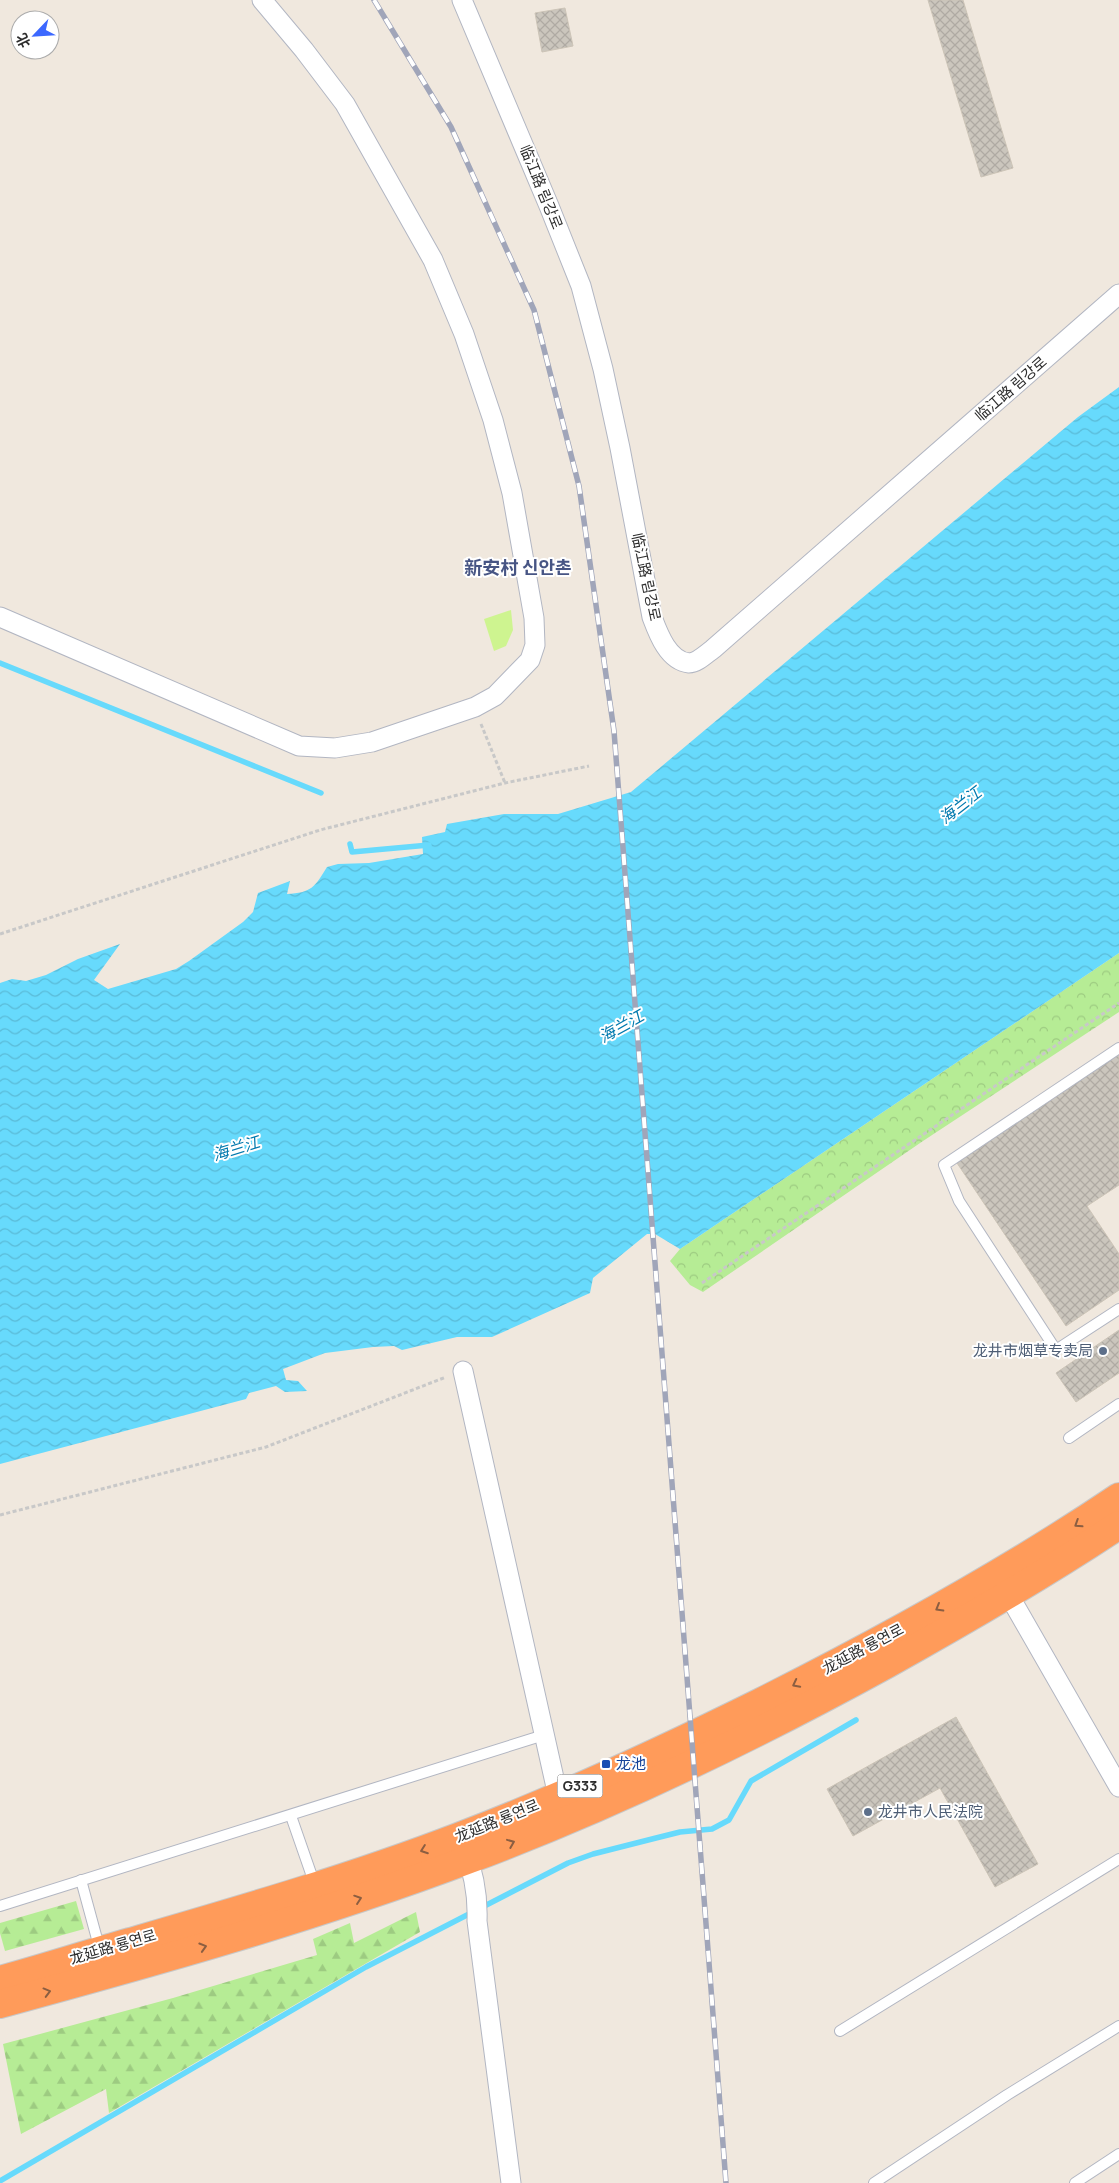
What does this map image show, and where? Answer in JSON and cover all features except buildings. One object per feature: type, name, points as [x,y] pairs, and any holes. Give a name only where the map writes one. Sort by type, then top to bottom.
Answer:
[{"type":"highway","name":"龙延路 룡연로","points":[[0,2004],[139,1966],[295,1920],[464,1848],[693,1765],[846,1686],[1003,1584],[1051,1542],[1119,1497]]},
{"type":"highway","name":"龙延路 룡연로","points":[[0,1980],[316,1886],[464,1848],[558,1796],[691,1737],[1119,1525]]},
{"type":"street","points":[[0,617],[299,746],[335,748],[372,742],[475,707],[495,696],[530,660],[535,645],[534,618],[512,493],[494,420],[464,334],[433,260],[345,104],[304,50],[262,0]]},
{"type":"street","name":"临江路 림강로","points":[[462,0],[581,286],[603,369],[620,448],[652,617],[662,642],[678,658],[689,663],[698,660],[713,649],[1119,294]]},
{"type":"street","points":[[463,1371],[558,1796]]},
{"type":"street","points":[[1003,1584],[1119,1788]]},
{"type":"street","points":[[464,1848],[477,1913],[511,2183]]},
{"type":"lane","points":[[1119,1048],[944,1166],[959,1201],[1056,1350],[1119,1309]]},
{"type":"lane","points":[[1069,1438],[1119,1404]]},
{"type":"lane","points":[[0,1906],[544,1735]]},
{"type":"lane","points":[[291,1816],[316,1886]]},
{"type":"lane","points":[[840,2030],[1119,1859]]},
{"type":"lane","points":[[82,1880],[100,1951]]},
{"type":"lane","points":[[874,2183],[1007,2095],[1119,2026]]},
{"type":"lane","points":[[1075,2183],[1119,2154]]},
{"type":"path","points":[[475,707],[505,783]]},
{"type":"path","points":[[0,934],[320,830],[505,783],[589,766]]},
{"type":"path","points":[[702,1283],[1119,1003]]},
{"type":"path","points":[[0,1516],[266,1447],[463,1371]]},
{"type":"green space","points":[[511,610],[513,630],[506,646],[494,651],[484,619]]},
{"type":"green space","points":[[1119,953],[1119,1012],[923,1141],[703,1292],[690,1285],[670,1261],[680,1249]]},
{"type":"green space","points":[[76,1901],[84,1929],[5,1951],[0,1933],[0,1923]]},
{"type":"green space","points":[[416,1912],[420,1932],[109,2113],[106,2089],[21,2134],[3,2044],[173,1998],[317,1955],[313,1939],[350,1923],[354,1943]]},
{"type":"water","name":"海兰江","points":[[1119,387],[1119,953],[680,1249],[655,1234],[647,1234],[593,1278],[590,1293],[492,1337],[457,1337],[402,1350],[394,1346],[325,1353],[283,1369],[286,1380],[298,1381],[307,1391],[285,1392],[276,1386],[249,1393],[246,1399],[0,1464],[0,983],[12,979],[26,981],[46,975],[78,959],[120,944],[94,980],[108,989],[176,969],[243,922],[253,912],[258,893],[290,881],[287,894],[302,892],[312,888],[327,867],[338,864],[369,863],[423,854],[422,837],[445,832],[447,824],[504,814],[558,814],[631,792],[1078,417]]},
{"type":"waterway","points":[[0,663],[321,793]]},
{"type":"waterway","points":[[350,844],[352,852],[429,845]]},
{"type":"waterway","points":[[0,2181],[366,1967],[568,1863],[593,1854],[680,1832],[712,1829],[729,1820],[751,1781],[856,1720]]},
{"type":"railway","points":[[374,0],[451,127],[534,310],[579,486],[614,731],[726,2183]]},
{"type":"place","name":"龙井市烟草专卖局","points":[[1103,1351]]},
{"type":"place","name":"龙池","points":[[606,1764]]},
{"type":"place","name":"龙井市人民法院","points":[[868,1812]]},
{"type":"district","name":"新安村 신안촌","points":[[518,568]]}]
